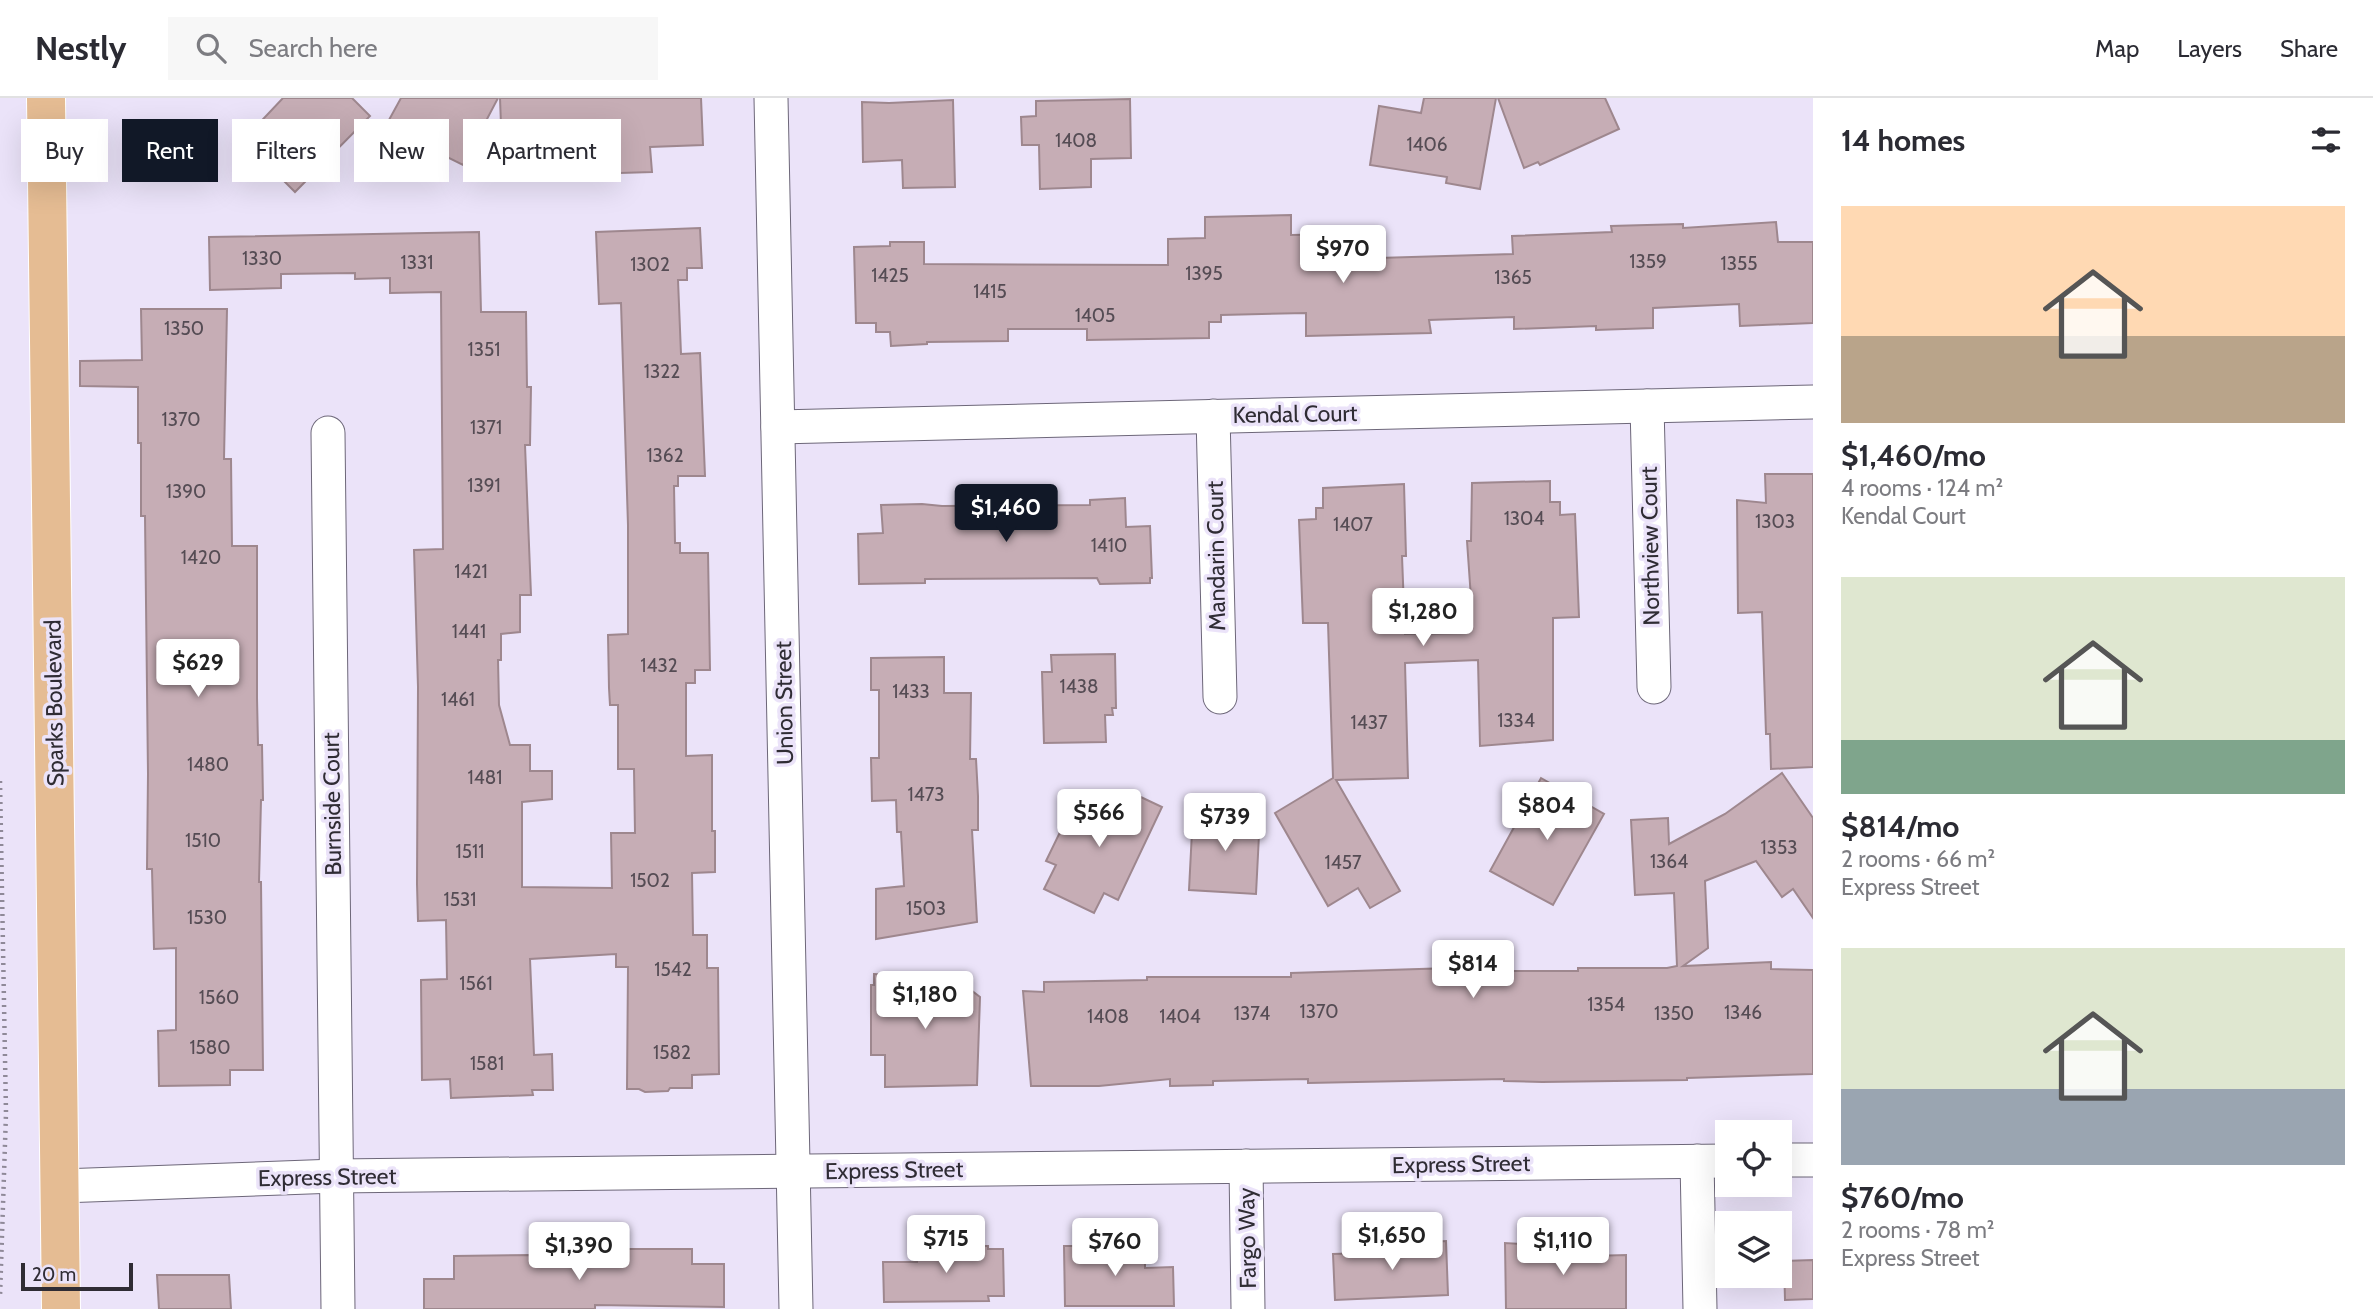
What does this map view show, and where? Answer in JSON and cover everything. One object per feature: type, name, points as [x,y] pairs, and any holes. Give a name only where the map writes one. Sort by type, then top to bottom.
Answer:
[{"type":"main road","name":"Sparks Boulevard","points":[[46,98],[61,1309]]},
{"type":"street","name":"Union Street","points":[[771,98],[796,1309]]},
{"type":"street","name":"Kendal Court","points":[[778,426],[1813,402]]},
{"type":"street","name":"Northview Court","points":[[1647,406],[1654,687]]},
{"type":"street","name":"Mandarin Court","points":[[1213,416],[1220,697]]},
{"type":"street","name":"Burnside Court","points":[[328,433],[338,1309]]},
{"type":"street","points":[[1792,1160],[1813,1160]]},
{"type":"street","name":"Express Street","points":[[61,1186],[336,1176],[1712,1161]]},
{"type":"street","points":[[1700,1309],[1712,1161]]},
{"type":"street","name":"Fargo Way","points":[[1246,1166],[1248,1309]]},
{"type":"path","points":[[0,781],[6,1113],[0,1297]]},
{"type":"building","points":[[283,98],[352,98],[370,116],[367,119],[354,119],[354,132],[340,146],[340,119],[263,119]]},
{"type":"building","points":[[401,98],[498,98],[487,119],[463,119],[463,165],[449,158],[449,119],[389,119]]},
{"type":"building","points":[[500,98],[701,98],[703,145],[650,147],[652,172],[621,173],[621,119],[501,119]]},
{"type":"building","points":[[1424,98],[1496,98],[1480,189],[1446,183],[1447,177],[1370,165],[1379,106],[1421,113]]},
{"type":"building","points":[[1498,98],[1605,98],[1619,129],[1540,165],[1538,162],[1524,168]]},
{"type":"building","points":[[1130,99],[1131,158],[1091,159],[1091,187],[1040,189],[1039,145],[1022,145],[1021,117],[1036,116],[1036,101]]},
{"type":"building","points":[[953,100],[955,187],[903,188],[902,160],[863,162],[862,102]]},
{"type":"building","points":[[285,182],[305,182],[295,192]]},
{"type":"building","points":[[1291,215],[1291,235],[1344,236],[1344,259],[1513,254],[1512,236],[1612,232],[1611,226],[1683,224],[1683,228],[1776,222],[1778,242],[1813,242],[1813,323],[1740,326],[1739,304],[1653,308],[1653,328],[1596,330],[1596,326],[1514,329],[1514,317],[1429,320],[1431,333],[1306,336],[1306,313],[1221,315],[1221,322],[1209,322],[1209,338],[1087,340],[1087,329],[1008,329],[1008,341],[927,342],[891,346],[890,332],[876,332],[876,323],[856,323],[854,247],[890,246],[890,242],[924,242],[924,264],[1168,265],[1168,239],[1205,238],[1205,217]]},
{"type":"building","points":[[700,228],[702,268],[687,268],[687,280],[678,280],[681,354],[700,353],[705,476],[678,476],[678,486],[674,486],[675,543],[680,543],[680,553],[708,553],[710,670],[695,670],[695,683],[686,683],[686,756],[712,755],[715,872],[692,873],[693,935],[707,935],[707,968],[718,968],[719,1074],[692,1075],[692,1088],[645,1092],[627,1089],[628,967],[616,967],[616,954],[530,959],[534,1055],[552,1054],[553,1090],[532,1090],[533,1095],[451,1098],[450,1079],[422,1080],[421,980],[447,979],[446,920],[418,921],[417,884],[418,687],[414,550],[443,549],[441,292],[390,293],[390,278],[355,279],[355,273],[281,274],[281,288],[210,290],[209,237],[479,232],[481,312],[526,312],[527,387],[531,387],[530,445],[525,445],[531,595],[520,595],[520,632],[501,634],[501,660],[498,660],[499,705],[510,745],[530,745],[530,771],[552,771],[552,799],[522,802],[522,887],[612,888],[611,833],[635,833],[634,769],[618,769],[618,705],[610,705],[609,688],[608,635],[628,634],[628,525],[621,303],[599,304],[596,232]]},
{"type":"building","points":[[141,309],[227,309],[224,459],[231,459],[232,546],[257,546],[258,745],[262,745],[263,800],[259,882],[263,1070],[230,1070],[230,1085],[159,1086],[158,1031],[176,1030],[176,948],[154,949],[152,869],[147,869],[145,516],[141,516],[138,387],[80,386],[80,361],[142,360]]},
{"type":"building","points":[[1765,474],[1813,474],[1813,767],[1771,769],[1770,734],[1766,734],[1762,612],[1738,613],[1737,500],[1766,503]]},
{"type":"building","points":[[1550,481],[1550,502],[1560,502],[1560,515],[1575,514],[1579,617],[1553,618],[1553,740],[1480,746],[1478,660],[1405,663],[1408,778],[1336,780],[1400,891],[1370,908],[1358,888],[1328,906],[1275,813],[1333,778],[1328,623],[1303,623],[1299,520],[1316,519],[1316,508],[1323,508],[1323,488],[1404,484],[1406,556],[1402,556],[1405,634],[1463,633],[1462,598],[1471,598],[1467,541],[1471,541],[1472,483]]},
{"type":"building","points":[[1125,498],[1126,527],[1150,526],[1150,583],[1100,584],[1097,578],[925,579],[925,583],[859,584],[858,534],[883,533],[881,505],[1090,505],[1090,500]]},
{"type":"building","points":[[1115,654],[1116,708],[1112,708],[1113,715],[1105,715],[1106,742],[1044,743],[1042,672],[1052,672],[1051,655]]},
{"type":"building","points":[[944,657],[944,693],[971,693],[970,759],[976,759],[978,796],[978,830],[972,830],[977,922],[876,939],[876,889],[904,886],[896,800],[872,801],[871,758],[879,758],[879,690],[871,690],[871,658]]},
{"type":"building","points":[[1782,773],[1813,818],[1813,918],[1793,889],[1782,897],[1756,861],[1705,881],[1708,948],[1683,966],[1771,962],[1771,969],[1813,970],[1813,1074],[1687,1080],[1542,1082],[1504,1079],[1308,1083],[1308,1079],[1213,1081],[1213,1085],[1170,1086],[1170,1079],[1099,1086],[1031,1086],[1023,991],[1044,992],[1044,982],[1147,980],[1147,977],[1291,977],[1291,973],[1451,968],[1450,964],[1491,963],[1491,971],[1578,971],[1578,968],[1677,966],[1674,893],[1635,895],[1631,820],[1668,818],[1669,844],[1725,814]]},
{"type":"building","points":[[1541,778],[1604,814],[1553,905],[1490,871]]},
{"type":"building","points":[[1128,791],[1162,807],[1118,900],[1104,893],[1094,913],[1044,889],[1056,865],[1046,861],[1079,793],[1118,811]]},
{"type":"building","points":[[1193,812],[1260,815],[1256,894],[1189,890]]},
{"type":"building","points":[[874,974],[959,981],[980,997],[977,1085],[885,1087],[885,1055],[871,1055],[871,985],[874,985]]},
{"type":"building","points":[[1446,1241],[1448,1295],[1335,1300],[1333,1254],[1366,1253],[1366,1245]]},
{"type":"building","points":[[1521,1241],[1591,1241],[1591,1256],[1626,1255],[1626,1309],[1506,1309],[1505,1243],[1521,1244]]},
{"type":"building","points":[[917,1246],[988,1246],[988,1249],[1003,1249],[1004,1296],[988,1296],[989,1301],[884,1302],[883,1262],[917,1262]]},
{"type":"building","points":[[1064,1246],[1145,1246],[1145,1268],[1173,1267],[1174,1306],[1065,1306]]},
{"type":"building","points":[[608,1249],[692,1249],[692,1264],[724,1264],[724,1307],[595,1305],[595,1309],[424,1309],[424,1279],[454,1279],[454,1256],[533,1255],[533,1259],[601,1257],[601,1252],[607,1252]]},
{"type":"building","points":[[1813,1260],[1813,1299],[1785,1300],[1785,1288],[1792,1288],[1792,1261]]},
{"type":"building","points":[[157,1275],[229,1275],[231,1309],[159,1309]]}]
